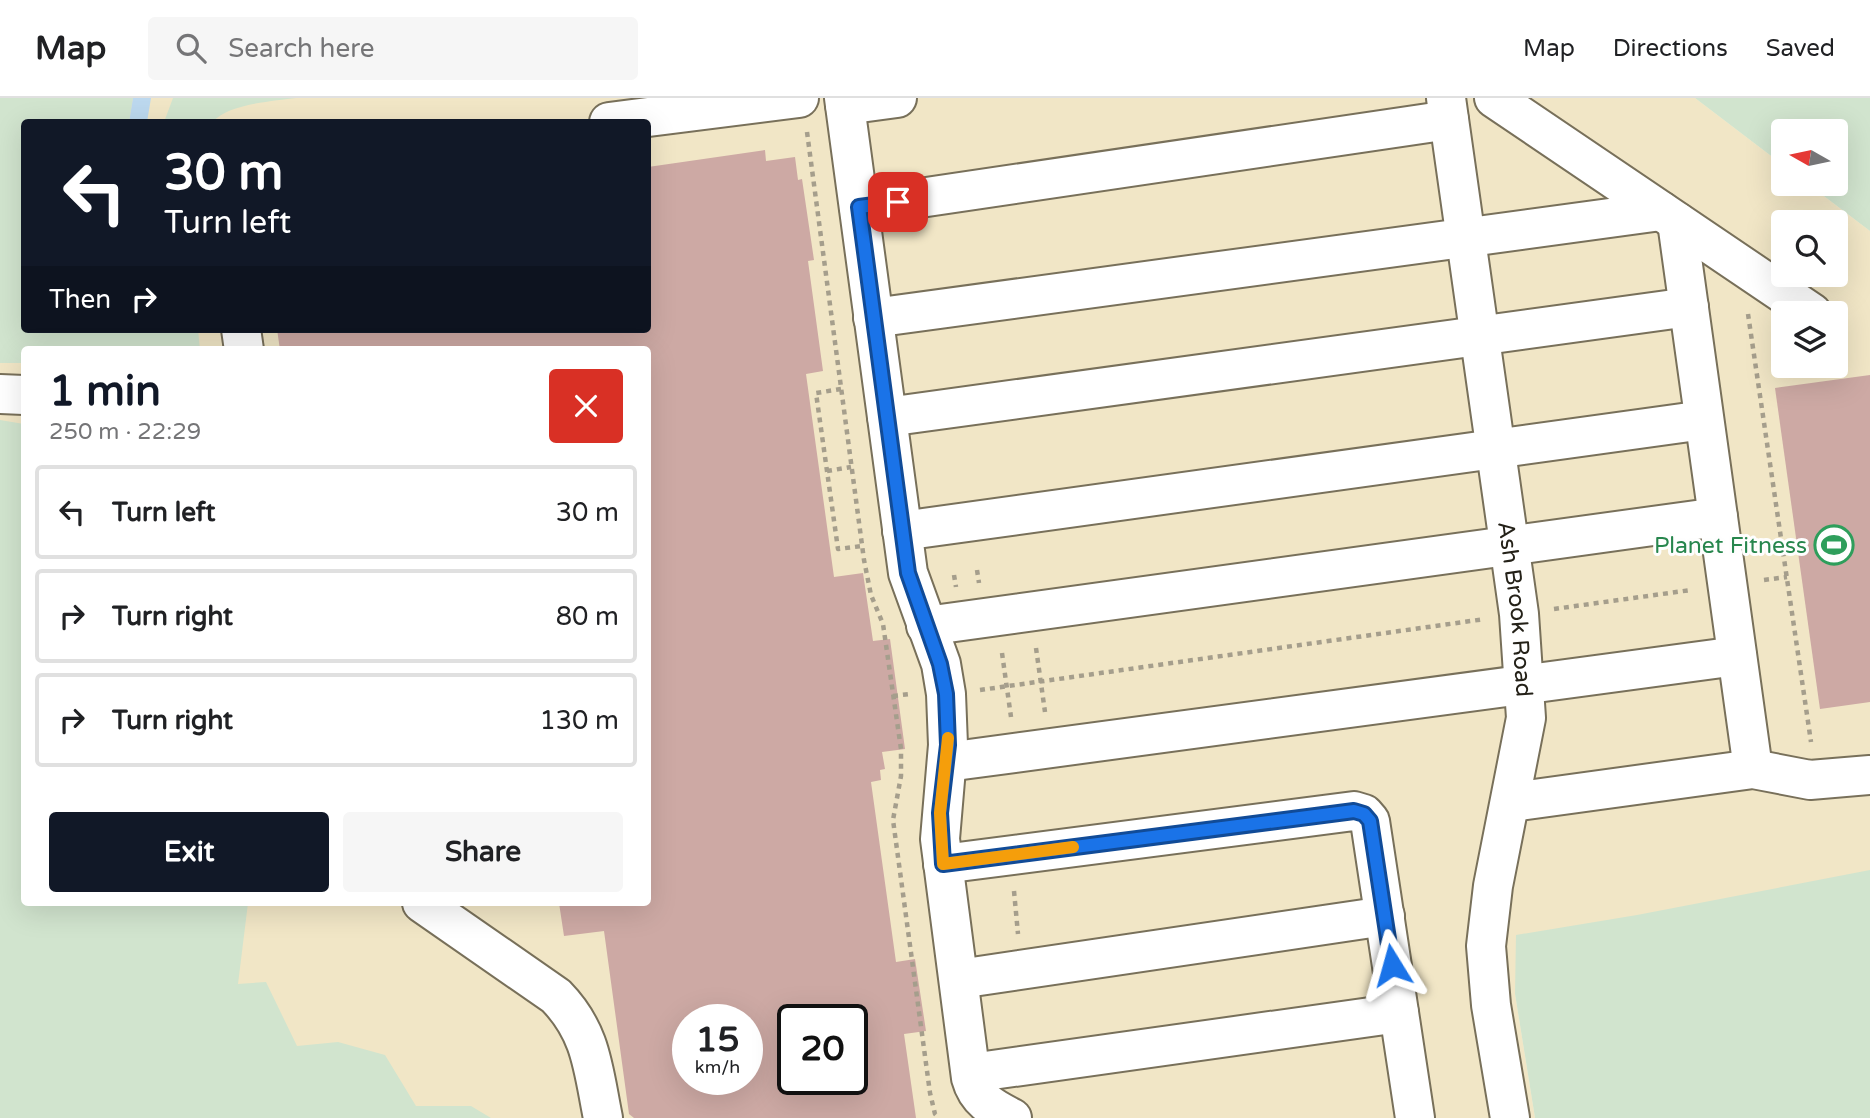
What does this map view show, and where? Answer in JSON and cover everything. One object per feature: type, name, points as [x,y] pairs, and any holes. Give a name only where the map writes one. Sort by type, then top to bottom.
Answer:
[{"type":"street","points":[[897,98],[845,101],[912,590],[940,664],[946,694],[949,718],[947,762],[940,813],[943,864],[971,1073],[980,1097],[989,1107],[1012,1118]]},
{"type":"street","points":[[1494,98],[1794,301]]},
{"type":"street","points":[[859,207],[1447,109]]},
{"type":"street","name":"Ash Brook Road","points":[[1447,109],[1509,547],[1524,684],[1526,718],[1512,802],[1493,886],[1486,946],[1491,1005],[1510,1118]]},
{"type":"street","points":[[651,120],[803,112]]},
{"type":"street","points":[[873,318],[1465,237],[1669,216]]},
{"type":"street","points":[[1669,216],[1689,307],[1753,769]]},
{"type":"street","points":[[887,417],[1689,307]]},
{"type":"street","points":[[0,394],[21,395]]},
{"type":"street","points":[[902,531],[1704,420]]},
{"type":"street","points":[[926,626],[1718,517]]},
{"type":"street","points":[[947,762],[1737,656]]},
{"type":"street","points":[[1512,802],[1753,769],[1817,780],[1870,775]]},
{"type":"street","points":[[943,864],[1354,811],[1364,814],[1370,821],[1415,1118]]},
{"type":"street","points":[[426,906],[556,996],[573,1013],[586,1036],[603,1118]]},
{"type":"street","points":[[958,979],[1385,916]]},
{"type":"street","points":[[971,1073],[1399,1013]]},
{"type":"path","points":[[803,112],[862,546],[871,595],[883,624],[893,696],[901,764],[893,820],[928,1081],[933,1106],[940,1118]]},
{"type":"path","points":[[1741,265],[1817,780]]},
{"type":"path","points":[[841,389],[816,393],[838,549],[862,546]]},
{"type":"path","points":[[827,471],[852,467]]},
{"type":"path","points":[[1756,581],[1787,577]]},
{"type":"path","points":[[1544,610],[1702,588]]},
{"type":"path","points":[[974,690],[1493,618]]},
{"type":"path","points":[[1038,662],[1044,702]]},
{"type":"path","points":[[1004,664],[1010,705]]},
{"type":"path","points":[[893,696],[917,693]]},
{"type":"path","points":[[1010,855],[1023,970]]},
{"type":"shaded area","points":[[0,98],[1695,98],[1771,156],[1771,196],[1824,196],[1842,210],[1771,210],[1771,287],[1848,287],[1848,214],[1870,231],[1870,878],[1515,994],[1535,1118],[0,1118]]},
{"type":"green space","points":[[0,98],[133,98],[130,119],[21,119],[21,333],[198,333],[200,346],[21,346],[21,363],[0,363]]},
{"type":"green space","points":[[173,98],[296,98],[240,107],[216,119],[165,119]]},
{"type":"green space","points":[[1695,98],[1870,98],[1870,231],[1848,214],[1848,210],[1842,210],[1824,196],[1848,196],[1848,119],[1771,119],[1771,156]]},
{"type":"green space","points":[[0,420],[21,424],[21,906],[248,906],[238,984],[266,982],[297,1046],[338,1042],[385,1055],[416,1106],[471,1106],[491,1118],[0,1118]]},
{"type":"green space","points":[[1870,870],[1870,1118],[1535,1118],[1515,994],[1516,935],[1637,915]]},
{"type":"water","points":[[133,98],[151,98],[148,119],[130,119]]},
{"type":"building","points":[[765,150],[766,161],[795,157],[798,180],[802,179],[814,260],[808,261],[823,371],[806,374],[834,577],[863,573],[873,641],[890,639],[905,749],[882,752],[885,769],[880,770],[881,780],[871,782],[896,962],[915,959],[926,1031],[904,1034],[916,1118],[634,1118],[629,1114],[604,931],[564,936],[559,906],[651,906],[651,346],[279,346],[278,333],[651,333],[651,167]]},
{"type":"building","name":"Planet Fitness","points":[[1870,375],[1870,702],[1820,709],[1775,388]]},
{"type":"slow traffic","points":[[948,738],[940,813],[943,864],[1073,847]]},
{"type":"place","name":"Planet Fitness","points":[[1834,545]]},
{"type":"route","points":[[898,202],[859,207],[908,573],[918,608],[940,664],[946,694],[948,745],[940,813],[943,864],[1354,811],[1364,814],[1370,821],[1392,965]]}]
